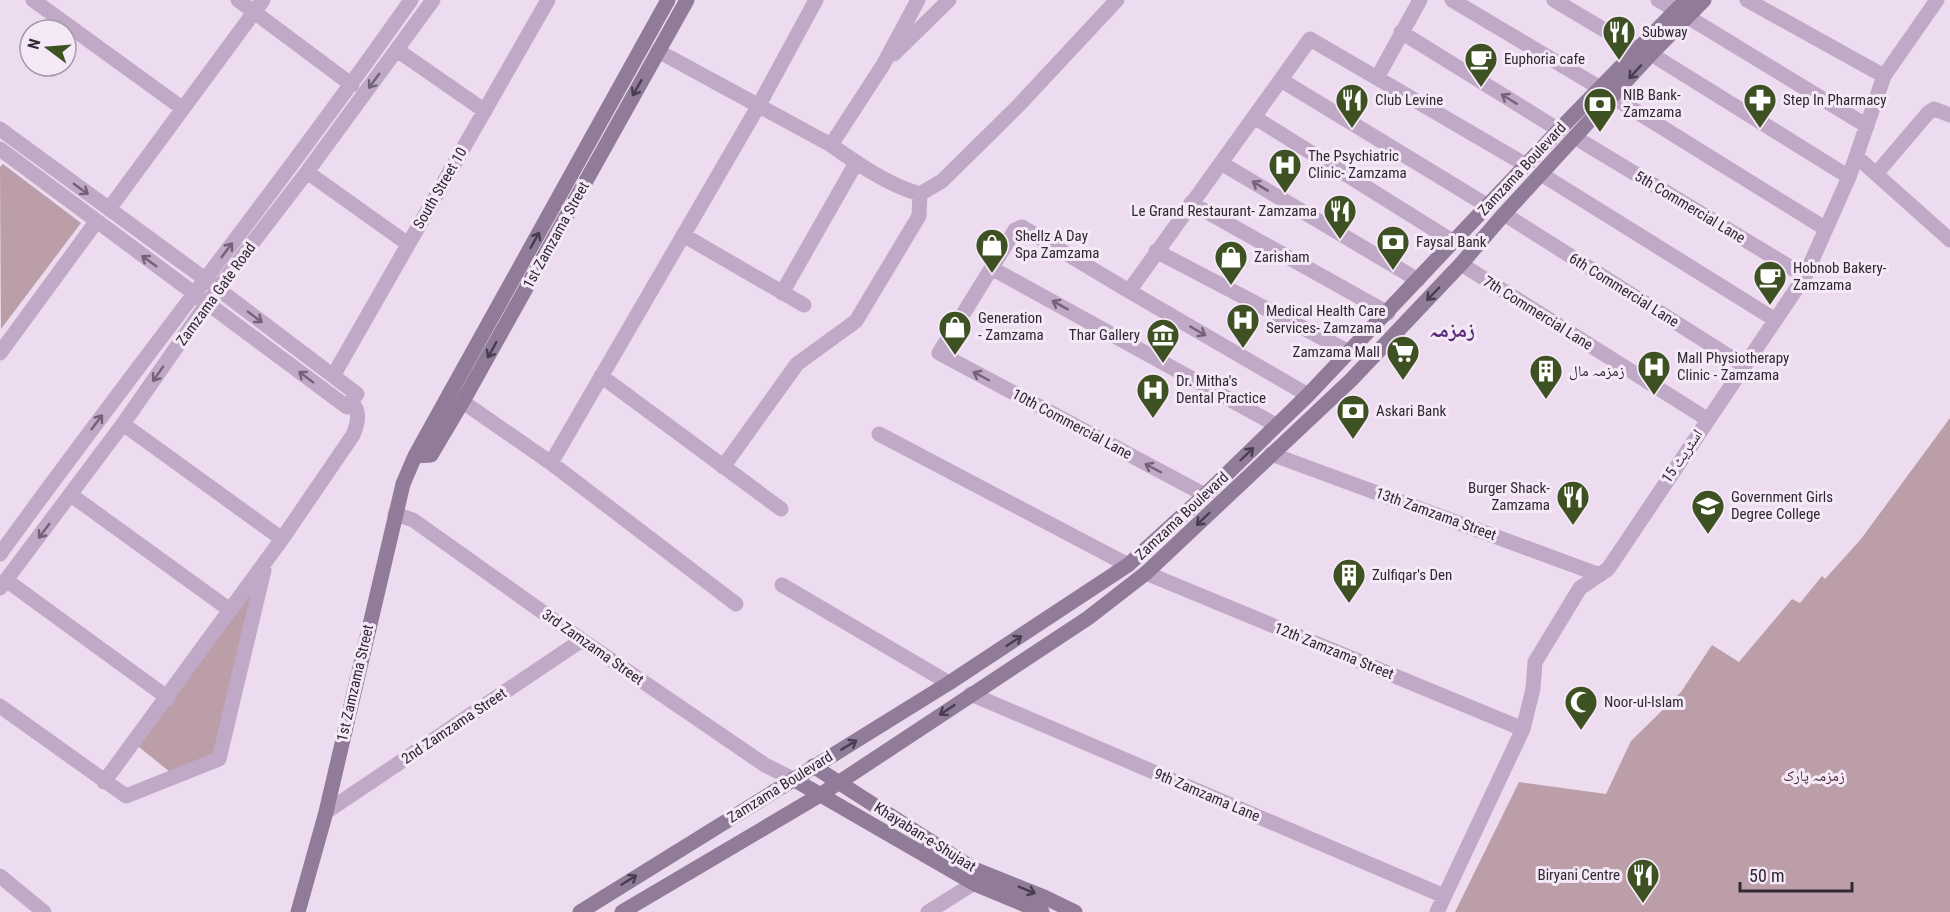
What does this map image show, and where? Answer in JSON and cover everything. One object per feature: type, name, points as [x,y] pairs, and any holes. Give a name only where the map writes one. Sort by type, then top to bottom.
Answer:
[{"type":"main road","name":"1st Zamzama Street","points":[[298,912],[326,812],[403,484],[415,456],[431,455],[457,397],[603,133],[668,0]]},
{"type":"main road","name":"1st Zamzama Street","points":[[603,133],[658,51],[687,0]]},
{"type":"main road","name":"Zamzama Boulevard","points":[[622,912],[820,795],[1088,618],[1146,573],[1351,380],[1576,138],[1607,92],[1683,9],[1704,0]]},
{"type":"main road","name":"Zamzama Boulevard","points":[[580,912],[949,683],[1128,565],[1205,495],[1308,395],[1559,130],[1607,92]]},
{"type":"main road","name":"Khayaban-e-Shujaat","points":[[813,766],[974,869],[981,879],[1044,897],[1075,912]]},
{"type":"main road","name":"Khayaban-e-Shujaat","points":[[793,779],[1042,912]]},
{"type":"street","points":[[33,0],[182,108]]},
{"type":"street","points":[[238,0],[258,6],[352,85]]},
{"type":"street","name":"Zamzama Gate Road","points":[[3,584],[99,458],[208,304],[211,284],[270,192],[352,85],[411,0]]},
{"type":"street","name":"Zamzama Gate Road","points":[[0,554],[194,293],[211,284],[283,203],[433,0]]},
{"type":"street","name":"South Street 10","points":[[333,376],[548,0]]},
{"type":"street","points":[[551,463],[759,105],[816,0]]},
{"type":"street","points":[[831,145],[883,64],[918,0]]},
{"type":"street","points":[[883,64],[949,0]]},
{"type":"street","points":[[658,51],[831,145],[856,163],[905,190],[920,194],[951,173],[1018,106],[1117,0]]},
{"type":"street","points":[[1377,78],[1420,0]]},
{"type":"street","points":[[1452,0],[1607,92],[1826,229]]},
{"type":"street","points":[[1554,0],[1849,177]]},
{"type":"street","points":[[1659,0],[1683,9],[1867,126]]},
{"type":"street","points":[[1747,0],[1884,76]]},
{"type":"street","name":"اسٹریٹ 15","points":[[1437,912],[1523,729],[1533,689],[1535,662],[1580,588],[1608,568],[1805,276],[1857,157],[1884,76],[1937,0]]},
{"type":"street","points":[[109,209],[258,6]]},
{"type":"street","points":[[1401,32],[1559,130]]},
{"type":"street","points":[[1129,291],[1310,39],[1526,165]]},
{"type":"street","points":[[397,50],[485,111]]},
{"type":"street","points":[[1281,80],[1488,206]]},
{"type":"street","points":[[1876,174],[1928,113],[1934,109],[1950,115]]},
{"type":"street","points":[[1254,117],[1454,242]]},
{"type":"street","points":[[0,129],[357,394],[347,408],[0,150]]},
{"type":"street","name":"5th Commercial Lane","points":[[1576,138],[1805,276]]},
{"type":"street","points":[[1857,157],[1950,240]]},
{"type":"street","points":[[782,293],[856,163]]},
{"type":"street","points":[[1221,163],[1418,280]]},
{"type":"street","points":[[308,172],[408,244]]},
{"type":"street","points":[[53,189],[61,174]]},
{"type":"street","points":[[1541,174],[1774,319]]},
{"type":"street","points":[[270,192],[283,203]]},
{"type":"street","points":[[723,467],[797,364],[856,321],[919,216],[920,194]]},
{"type":"street","points":[[1191,203],[1388,313]]},
{"type":"street","name":"6th Commercial Lane","points":[[1504,214],[1743,365]]},
{"type":"street","points":[[2,347],[96,222]]},
{"type":"street","points":[[1276,425],[993,269],[1015,230],[1022,227],[1308,395]]},
{"type":"street","points":[[683,235],[804,305]]},
{"type":"street","points":[[1156,251],[1349,352]]},
{"type":"street","name":"7th Commercial Lane","points":[[1461,264],[1707,419]]},
{"type":"street","name":"10th Commercial Lane","points":[[993,269],[939,353],[1205,495]]},
{"type":"street","points":[[601,376],[781,509]]},
{"type":"street","points":[[457,397],[551,463],[736,604]]},
{"type":"street","points":[[104,782],[266,562],[353,435],[358,417],[356,406],[351,402]]},
{"type":"street","points":[[123,424],[282,539]]},
{"type":"street","points":[[879,434],[1128,565]]},
{"type":"street","points":[[81,443],[99,458]]},
{"type":"street","name":"13th Zamzama Street","points":[[1271,454],[1600,575]]},
{"type":"street","points":[[71,495],[230,610]]},
{"type":"street","name":"3rd Zamzama Street","points":[[395,514],[413,520],[582,640],[765,765],[793,779]]},
{"type":"street","points":[[0,706],[126,796],[219,759],[266,562]]},
{"type":"street","name":"12th Zamzama Street","points":[[1146,573],[1523,729]]},
{"type":"street","points":[[3,584],[168,698]]},
{"type":"street","points":[[782,585],[949,683]]},
{"type":"street","name":"2nd Zamzama Street","points":[[326,812],[582,640]]},
{"type":"street","name":"9th Zamzama Lane","points":[[971,694],[1444,896]]},
{"type":"street","points":[[0,876],[44,912]]},
{"type":"street","points":[[928,912],[981,879]]},
{"type":"green space","points":[[3,164],[81,223],[1,329],[0,167]]},
{"type":"green space","name":"زمزمہ پارک","points":[[1950,418],[1950,912],[1455,912],[1519,782],[1606,794],[1631,741],[1681,692],[1712,645],[1739,662],[1792,599],[1800,603],[1822,576],[1825,579],[1861,539]]},
{"type":"green space","points":[[266,562],[219,759],[176,777],[134,743]]},
{"type":"place","name":"Subway","points":[[1619,61]]},
{"type":"place","name":"Euphoria cafe","points":[[1481,88]]},
{"type":"place","name":"Club Levine","points":[[1352,129]]},
{"type":"place","name":"Step In Pharmacy","points":[[1760,129]]},
{"type":"place","name":"NIB Bank- Zamzama","points":[[1600,133]]},
{"type":"place","name":"The Psychiatric Clinic- Zamzama","points":[[1285,194]]},
{"type":"place","name":"Le Grand Restaurant- Zamzama","points":[[1340,240]]},
{"type":"place","name":"Faysal Bank","points":[[1393,271]]},
{"type":"place","name":"Shellz A Day Spa Zamzama","points":[[992,274]]},
{"type":"place","name":"Zarisham","points":[[1231,286]]},
{"type":"place","name":"Hobnob Bakery- Zamzama","points":[[1770,306]]},
{"type":"place","name":"Medical Health Care Services- Zamzama","points":[[1243,349]]},
{"type":"place","name":"Generation - Zamzama","points":[[955,356]]},
{"type":"place","name":"Thar Gallery","points":[[1163,364]]},
{"type":"place","name":"Zamzama Mall","points":[[1403,381]]},
{"type":"place","name":"Mall Physiotherapy Clinic - Zamzama","points":[[1654,396]]},
{"type":"place","name":"زمزمہ مال","points":[[1546,400]]},
{"type":"place","name":"Dr. Mitha's Dental Practice","points":[[1153,419]]},
{"type":"place","name":"Askari Bank","points":[[1353,440]]},
{"type":"place","name":"Burger Shack- Zamzama","points":[[1573,526]]},
{"type":"place","name":"Government Girls Degree College","points":[[1708,535]]},
{"type":"place","name":"Zulfiqar's Den","points":[[1349,604]]},
{"type":"place","name":"Noor-ul-Islam","points":[[1581,731]]},
{"type":"place","name":"Biryani Centre","points":[[1643,904]]},
{"type":"district","name":"زمزمہ","points":[[1452,330]]}]
